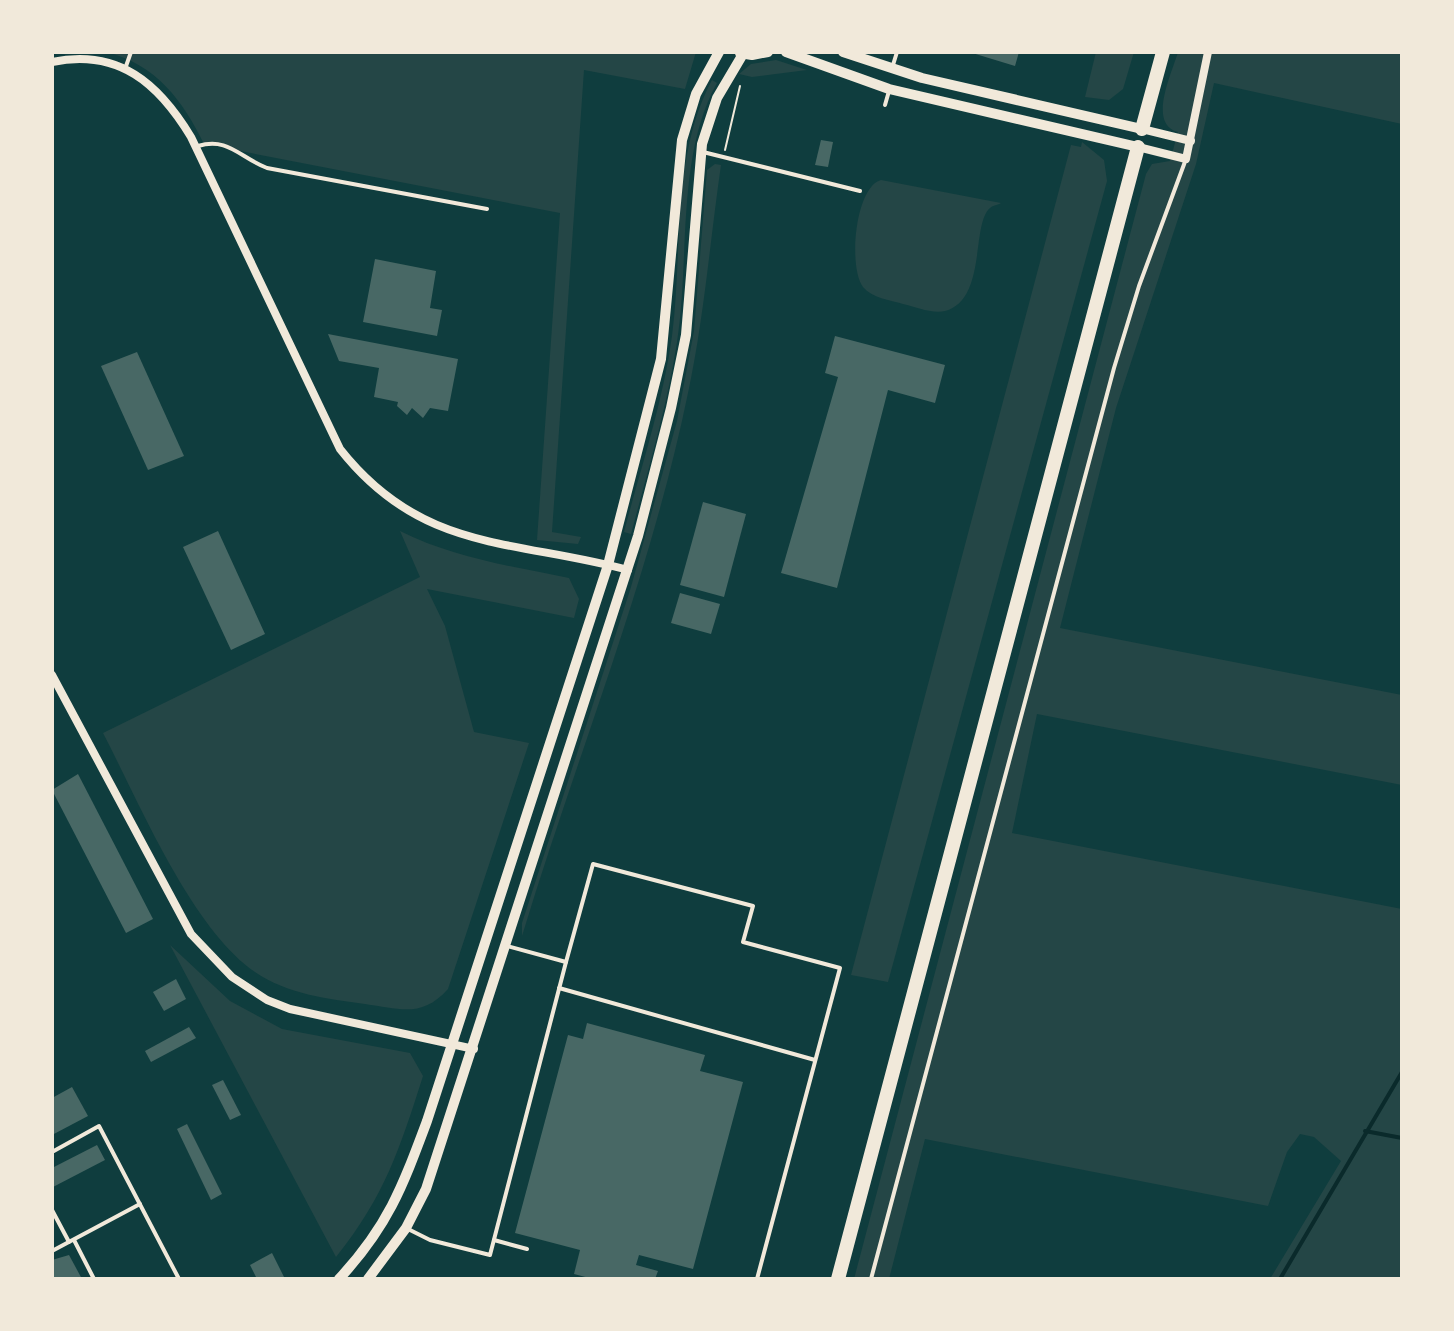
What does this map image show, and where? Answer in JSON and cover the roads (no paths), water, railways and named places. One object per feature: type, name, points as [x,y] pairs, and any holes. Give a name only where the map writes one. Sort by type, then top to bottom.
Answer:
[{"type":"highway","points":[[1142,129],[1163,52]]},
{"type":"highway","points":[[838,1279],[1138,147]]},
{"type":"street","points":[[339,1279],[370,1245],[401,1191],[453,1042],[608,565],[661,359],[682,140],[696,94],[719,52]]},
{"type":"street","points":[[368,1279],[406,1228],[426,1189],[628,570],[681,364],[690,291],[700,151],[717,98],[741,53],[768,52]]},
{"type":"street","points":[[786,52],[889,89],[1186,159],[1208,52]]},
{"type":"street","points":[[843,52],[892,70],[1191,141]]},
{"type":"street","points":[[52,62],[94,61],[125,69],[144,79],[169,101],[196,147],[340,449],[367,482],[415,518],[452,533],[628,570]]},
{"type":"street","points":[[52,675],[178,914],[207,954],[232,977],[267,1000],[290,1009],[474,1049]]},
{"type":"lane","points":[[125,69],[131,52]]},
{"type":"lane","points":[[892,70],[897,52]]},
{"type":"lane","points":[[885,105],[889,89]]},
{"type":"lane","points":[[196,147],[214,141],[224,143],[245,159],[267,168],[487,209]]},
{"type":"lane","points":[[700,151],[860,191]]},
{"type":"lane","points":[[871,1279],[1114,368],[1139,286],[1186,159]]},
{"type":"lane","points":[[406,1228],[430,1240],[490,1255],[593,864],[753,906],[743,942],[840,968],[757,1279]]},
{"type":"lane","points":[[507,946],[566,962]]},
{"type":"lane","points":[[559,988],[815,1060]]},
{"type":"lane","points":[[52,1152],[99,1126],[179,1279]]},
{"type":"lane","points":[[52,1251],[140,1204]]},
{"type":"lane","points":[[52,1210],[94,1279]]},
{"type":"lane","points":[[494,1240],[527,1249]]},
{"type":"waterway","points":[[1280,1279],[1402,1072]]},
{"type":"waterway","points":[[1365,1131],[1402,1138]]}]
